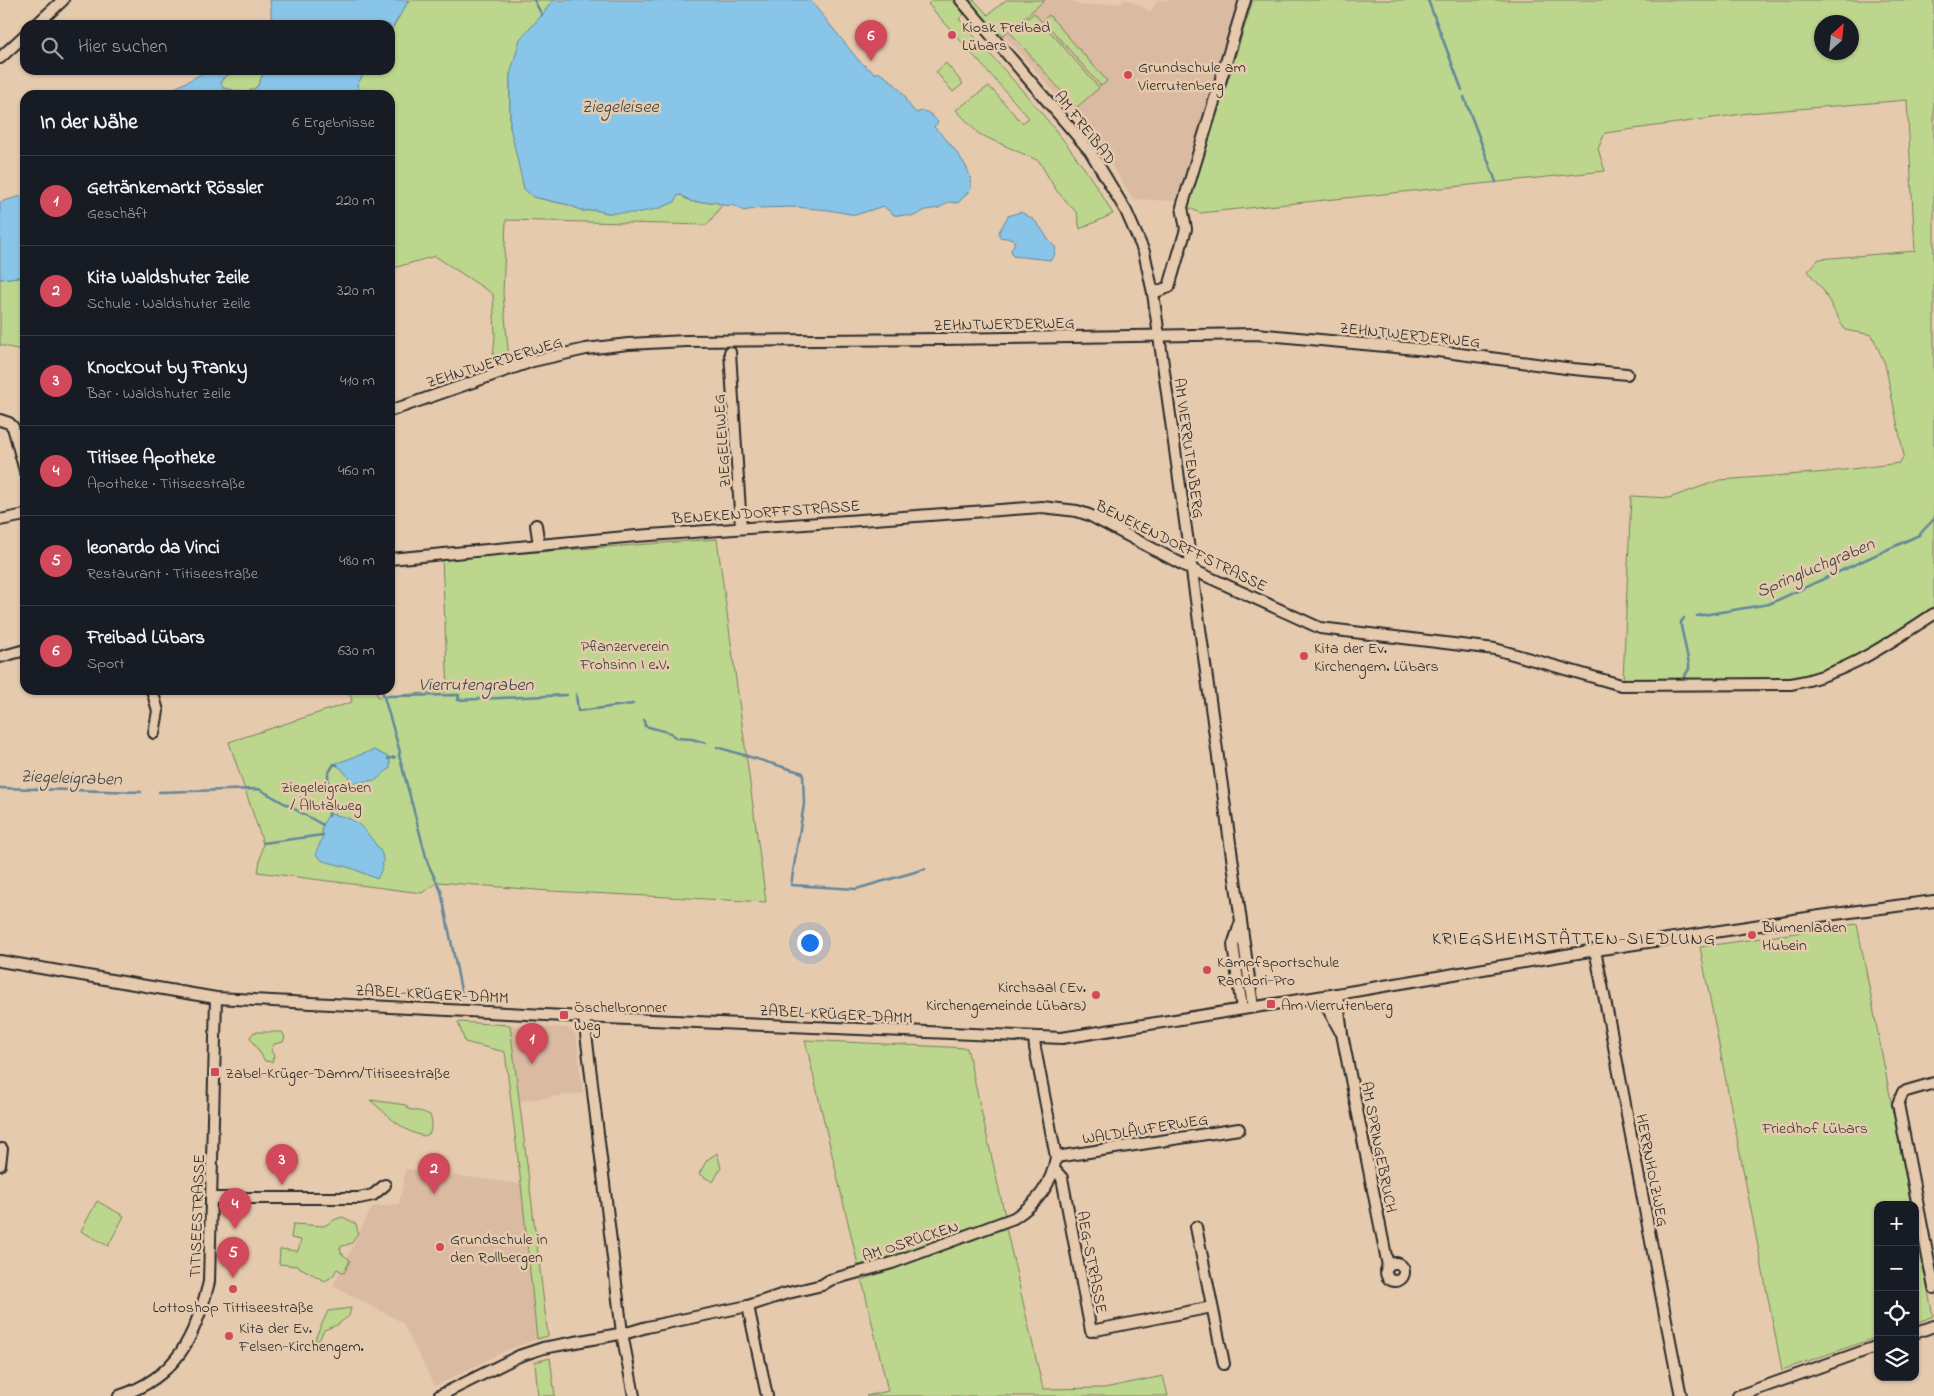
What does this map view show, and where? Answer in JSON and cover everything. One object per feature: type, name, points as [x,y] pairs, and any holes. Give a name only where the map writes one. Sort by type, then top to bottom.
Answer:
[{"type":"street","points":[[41,20],[63,0]]},
{"type":"street","name":"AM FREIBAD","points":[[961,0],[1090,151],[1126,211],[1144,252],[1153,293]]},
{"type":"street","points":[[1153,293],[1169,287],[1186,229],[1182,207],[1245,0]]},
{"type":"street","points":[[0,58],[20,40]]},
{"type":"street","name":"AM VIERRUTENBERG","points":[[1153,293],[1253,1007]]},
{"type":"street","name":"ZEHNTWERDERWEG","points":[[395,409],[533,361],[586,349],[615,345],[686,341],[1256,334],[1438,350],[1573,369],[1626,374]]},
{"type":"street","name":"ZIEGELEIWEG","points":[[730,352],[741,528]]},
{"type":"street","points":[[0,420],[9,422],[13,427],[20,453]]},
{"type":"street","name":"BENEKENDORFFSTRASSE","points":[[395,559],[741,528],[1042,507],[1077,511],[1089,515],[1193,570],[1320,628],[1495,649],[1621,685],[1791,684],[1815,679],[1849,666],[1880,649],[1934,614]]},
{"type":"street","points":[[0,520],[20,516]]},
{"type":"street","points":[[536,525],[539,545]]},
{"type":"street","points":[[0,657],[20,651]]},
{"type":"street","points":[[153,695],[158,711],[154,733]]},
{"type":"street","name":"ZABEL-KRÜGER-DAMM","points":[[0,961],[216,998],[584,1017],[1062,1038],[1326,996],[1595,950],[1934,901]]},
{"type":"street","name":"AM VIERRUTENBERG","points":[[1241,921],[1233,945],[1242,1009]]},
{"type":"street","name":"HERRNHOLZWEG","points":[[1595,950],[1681,1396]]},
{"type":"street","name":"AM SPRINGEBRUCH","points":[[1337,994],[1342,1034],[1388,1266]]},
{"type":"street","name":"AM SPRINGEBRUCH","points":[[1326,996],[1328,1009],[1342,1034]]},
{"type":"street","name":"TITISEESTRASSE","points":[[119,1396],[136,1390],[162,1374],[180,1355],[190,1340],[201,1314],[209,1282],[216,998]]},
{"type":"street","points":[[584,1017],[622,1333],[634,1396]]},
{"type":"street","name":"AM OSRÜCKEN","points":[[440,1396],[518,1356],[543,1348],[748,1306],[892,1263],[1014,1218],[1028,1209],[1039,1198],[1054,1169],[1056,1157],[1034,1038]]},
{"type":"street","points":[[1934,1083],[1904,1092],[1898,1104],[1934,1288]]},
{"type":"street","name":"WALDLÄUFERWEG","points":[[1056,1157],[1239,1128]]},
{"type":"street","points":[[0,1165],[2,1149]]},
{"type":"street","name":"AEG-STRASSE","points":[[1054,1169],[1062,1178],[1091,1331],[1212,1307]]},
{"type":"street","points":[[212,1198],[358,1198],[373,1195],[386,1185]]},
{"type":"street","points":[[1196,1227],[1224,1364]]},
{"type":"street","points":[[748,1306],[767,1396]]},
{"type":"street","points":[[1919,1332],[1934,1326]]},
{"type":"street","points":[[1738,1396],[1874,1347]]},
{"type":"shaded area","name":"Grundschule am Vierrutenberg","points":[[1045,0],[1071,0],[1082,6],[1122,3],[1124,0],[1129,0],[1151,12],[1157,0],[1240,0],[1178,201],[1133,199],[1102,150],[1004,35]]},
{"type":"shaded area","points":[[510,1025],[568,1028],[576,1035],[583,1093],[520,1101]]},
{"type":"shaded area","name":"Grundschule in den Rollbergen","points":[[406,1169],[521,1184],[537,1339],[507,1350],[435,1386],[402,1322],[333,1286],[372,1207],[399,1204]]},
{"type":"green space","points":[[409,0],[553,0],[542,15],[510,75],[510,127],[533,197],[569,205],[583,211],[595,210],[608,213],[681,195],[691,201],[711,202],[722,205],[707,225],[506,220],[503,294],[509,361],[492,367],[495,336],[493,294],[435,256],[395,268],[395,90],[360,90],[357,85],[363,75],[395,75],[395,24]]},
{"type":"green space","points":[[932,0],[952,0],[964,14],[959,19],[1061,137],[1097,187],[1113,214],[1080,229],[1077,213],[1056,190],[1039,161],[979,134],[956,110],[989,86],[1022,123],[1029,118],[928,4]]},
{"type":"green space","points":[[967,0],[974,0],[988,15],[1006,0],[1045,0],[1004,35],[997,33]]},
{"type":"green space","points":[[1253,0],[1934,0],[1934,609],[1847,662],[1816,676],[1790,680],[1623,681],[1631,496],[1669,498],[1720,480],[1828,472],[1899,463],[1904,456],[1885,364],[1872,335],[1845,330],[1823,290],[1808,271],[1819,259],[1915,251],[1907,100],[1749,113],[1605,133],[1598,149],[1605,171],[1200,213],[1188,207]]},
{"type":"green space","points":[[1034,13],[1099,88],[1076,108],[1010,32]]},
{"type":"green space","points":[[1049,15],[1107,81],[1101,86],[1043,20]]},
{"type":"green space","points":[[946,63],[963,84],[953,92],[936,72]]},
{"type":"green space","points":[[228,75],[263,75],[257,87],[252,90],[223,88],[221,83],[223,78]]},
{"type":"green space","points":[[20,278],[20,350],[0,345],[0,279]]},
{"type":"green space","name":"Pflanzerverein Frohsinn I e.V.","points":[[717,539],[766,902],[550,891],[438,882],[422,893],[258,872],[263,843],[229,742],[352,702],[350,695],[377,695],[378,697],[448,691],[442,559]]},
{"type":"green space","name":"Friedhof Lübars","points":[[1857,924],[1910,1201],[1874,1201],[1874,1338],[1782,1370],[1700,947]]},
{"type":"green space","points":[[458,1022],[510,1025],[548,1336],[537,1339],[505,1052],[465,1042]]},
{"type":"green space","points":[[254,1032],[282,1032],[285,1037],[283,1042],[274,1044],[271,1051],[274,1055],[272,1062],[265,1061],[250,1037]]},
{"type":"green space","points":[[805,1040],[967,1048],[1005,1216],[859,1269]]},
{"type":"green space","points":[[370,1100],[406,1105],[408,1109],[430,1115],[432,1122],[430,1133],[425,1136],[409,1131],[395,1122]]},
{"type":"green space","points":[[717,1153],[721,1168],[713,1182],[699,1174],[707,1160]]},
{"type":"green space","points":[[97,1201],[124,1216],[108,1246],[81,1231]]},
{"type":"green space","points":[[343,1217],[356,1224],[358,1233],[352,1243],[340,1247],[341,1253],[350,1260],[344,1273],[337,1269],[333,1276],[325,1281],[297,1266],[279,1264],[280,1249],[298,1251],[301,1240],[291,1238],[293,1224],[324,1226]]},
{"type":"green space","points":[[1006,1228],[1043,1389],[1104,1388],[1163,1376],[1168,1396],[866,1396],[888,1391],[862,1280]]},
{"type":"green space","points":[[1919,1245],[1933,1316],[1919,1322]]},
{"type":"green space","points":[[351,1308],[349,1316],[337,1325],[324,1330],[319,1340],[314,1341],[328,1311]]},
{"type":"green space","points":[[550,1358],[555,1396],[538,1396],[535,1362]]},
{"type":"water","points":[[270,0],[409,0],[395,24],[395,20],[272,20]]},
{"type":"water","name":"Ziegeleisee","points":[[553,0],[810,0],[860,62],[876,74],[878,72],[886,77],[894,84],[916,113],[926,112],[938,122],[934,127],[949,142],[967,167],[970,175],[971,189],[958,203],[949,202],[939,208],[926,210],[914,216],[894,215],[883,206],[856,215],[795,207],[759,208],[744,211],[735,206],[722,205],[715,202],[692,202],[681,195],[677,196],[675,202],[657,209],[635,213],[608,213],[595,210],[583,211],[569,205],[533,197],[524,189],[510,127],[510,75],[520,39]]},
{"type":"water","points":[[200,75],[228,75],[223,78],[221,83],[223,88],[232,90],[172,90]]},
{"type":"water","points":[[263,75],[363,75],[357,85],[360,90],[252,90],[257,87]]},
{"type":"water","points":[[20,196],[20,278],[0,279],[0,202]]},
{"type":"water","points":[[1020,212],[1038,224],[1056,248],[1051,260],[1013,256],[1011,250],[1014,245],[1014,239],[999,237],[999,232],[1008,216]]},
{"type":"water","points":[[374,750],[390,758],[390,768],[376,780],[353,783],[341,768],[334,764]]},
{"type":"water","points":[[329,814],[344,817],[355,822],[377,846],[383,860],[377,879],[351,868],[323,861],[317,856],[316,852],[322,839],[322,825]]},
{"type":"waterway","points":[[534,0],[542,15]]},
{"type":"waterway","points":[[1428,0],[1462,90]]},
{"type":"waterway","points":[[1464,97],[1496,182]]},
{"type":"waterway","name":"Springluchgraben","points":[[1697,616],[1769,604],[1919,535],[1934,519]]},
{"type":"waterway","name":"Springluchgraben","points":[[1684,618],[1681,626],[1689,669],[1684,677]]},
{"type":"waterway","name":"Vierrutengraben","points":[[576,694],[578,711],[633,704]]},
{"type":"waterway","points":[[383,695],[428,864],[441,891],[462,995]]},
{"type":"waterway","name":"Vierrutengraben","points":[[384,696],[459,695],[458,700],[567,695]]},
{"type":"waterway","name":"Vierrutengraben","points":[[644,720],[645,726],[671,733],[676,738],[692,739],[706,743]]},
{"type":"waterway","name":"Vierrutengraben","points":[[717,747],[803,773],[804,804],[791,885],[856,889],[925,869]]},
{"type":"waterway","points":[[388,759],[395,757]]},
{"type":"waterway","points":[[329,816],[328,774],[334,764],[337,765]]},
{"type":"waterway","name":"Ziegeleigraben","points":[[0,788],[141,792]]},
{"type":"waterway","name":"Ziegeleigraben","points":[[159,792],[259,789],[323,825]]},
{"type":"waterway","points":[[263,843],[323,835]]},
{"type":"place","name":"Kiosk Freibad Lübars","points":[[952,35]]},
{"type":"place","name":"Freibad Lübars","points":[[871,61]]},
{"type":"place","name":"Grundschule am Vierrutenberg","points":[[1128,75]]},
{"type":"place","name":"Kita der Ev. Kirchengem. Lübars","points":[[1304,656]]},
{"type":"place","name":"Blumenladen Hubein","points":[[1752,935]]},
{"type":"place","name":"Kampfsportschule Randori-Pro","points":[[1207,970]]},
{"type":"place","name":"Kirchsaal (Ev. Kirchengemeinde Lübars)","points":[[1096,995]]},
{"type":"place","name":"Am Vierrutenberg","points":[[1271,1004]]},
{"type":"place","name":"Öschelbronner Weg","points":[[564,1015]]},
{"type":"place","name":"Getränkemarkt Rössler","points":[[532,1064]]},
{"type":"place","name":"Zabel-Krüger-Damm/Titiseestraße","points":[[215,1072]]},
{"type":"place","name":"KnockOut by Franky","points":[[282,1185]]},
{"type":"place","name":"Kita Waldshuter Zeile","points":[[434,1194]]},
{"type":"place","name":"Titisee Apotheke","points":[[235,1229]]},
{"type":"place","name":"Grundschule in den Rollbergen","points":[[440,1247]]},
{"type":"place","name":"leonardo da Vinci","points":[[233,1278]]},
{"type":"place","name":"Lottoshop Tittiseestraße","points":[[233,1289]]},
{"type":"place","name":"Kita der Ev. Felsen-Kirchengem.","points":[[229,1336]]},
{"type":"district","name":"KRIEGSHEIMSTÄTTEN-SIEDLUNG","points":[[1574,938]]},
{"type":"park label","name":"Ziegeleigraben / Albtalweg","points":[[326,795]]}]
